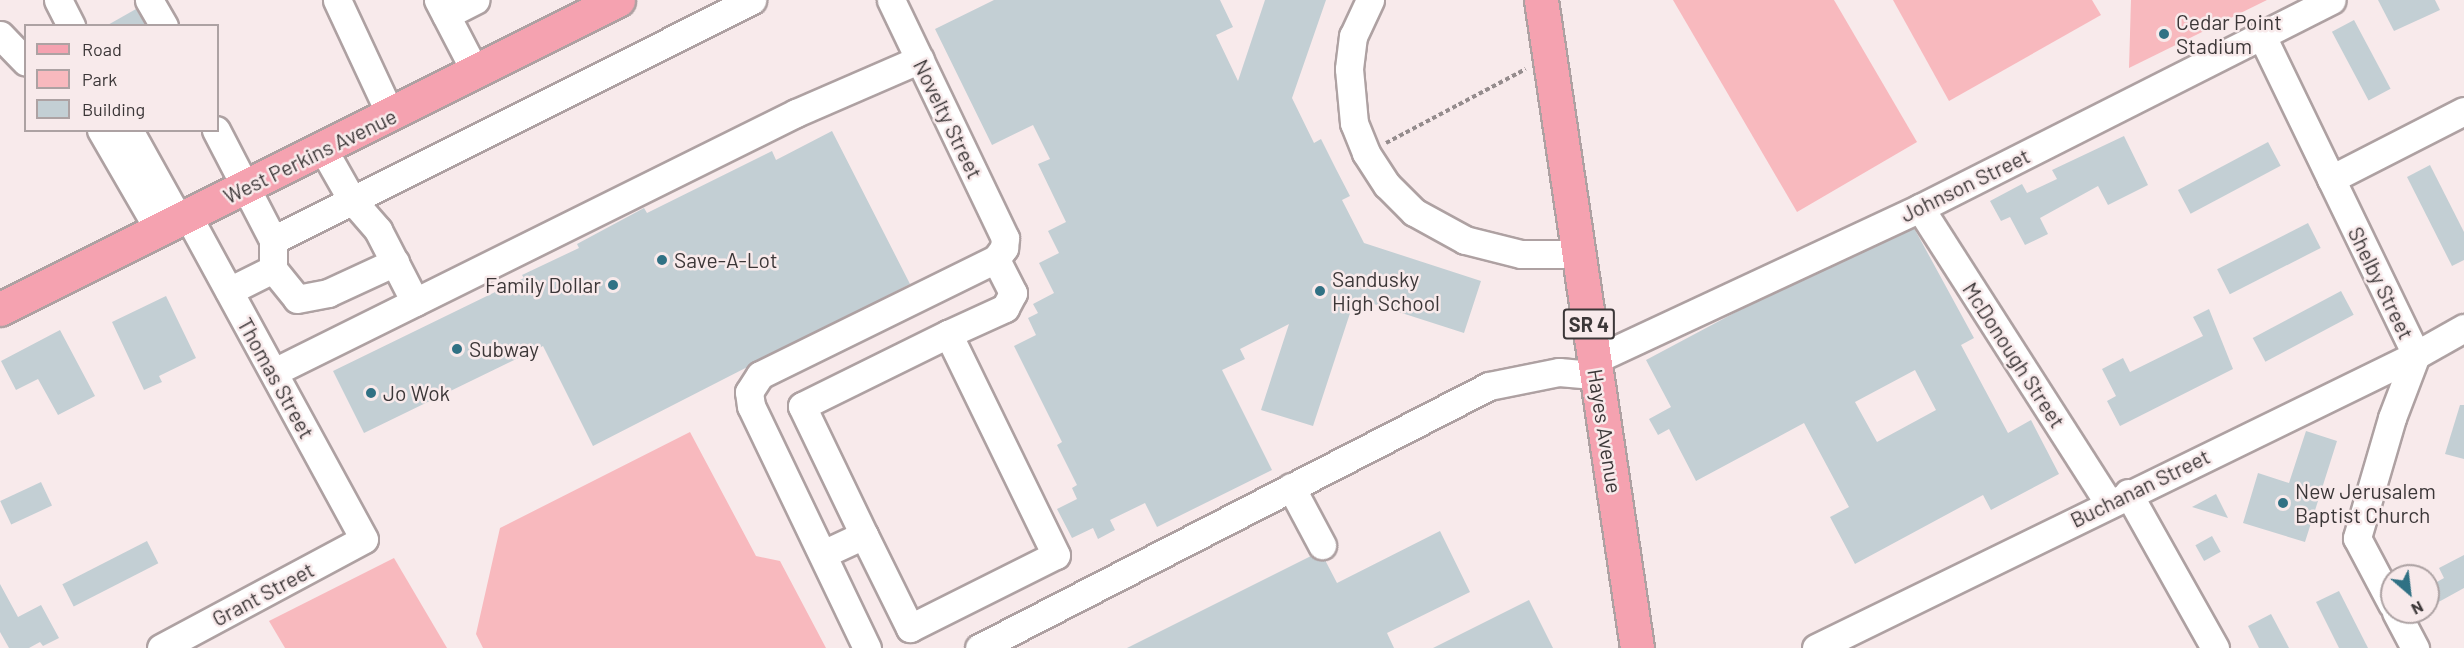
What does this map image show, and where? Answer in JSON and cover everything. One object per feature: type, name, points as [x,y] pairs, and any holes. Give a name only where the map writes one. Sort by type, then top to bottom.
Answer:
[{"type":"main road","name":"Hayes Avenue","points":[[1541,0],[1637,648]]},
{"type":"main road","name":"West Perkins Avenue","points":[[0,309],[391,116],[613,1]]},
{"type":"street","points":[[58,0],[70,24]]},
{"type":"street","points":[[149,0],[163,24]]},
{"type":"street","points":[[337,0],[391,116]]},
{"type":"street","points":[[475,0],[442,7],[476,73]]},
{"type":"street","points":[[273,240],[752,0]]},
{"type":"street","name":"Novelty Street","points":[[891,0],[920,59],[1001,248],[1013,293],[1005,308],[948,334]]},
{"type":"street","points":[[1370,0],[1353,36],[1349,69],[1354,123],[1366,153],[1387,185],[1414,213],[1465,240],[1521,254],[1579,254]]},
{"type":"street","name":"Johnson Street","points":[[1595,368],[1920,208],[2331,0]]},
{"type":"street","points":[[0,35],[24,60]]},
{"type":"street","name":"Shelby Street","points":[[2262,36],[2416,355],[2392,418],[2357,538],[2380,581]]},
{"type":"street","points":[[274,372],[796,113],[920,59]]},
{"type":"street","points":[[2331,179],[2464,111]]},
{"type":"street","points":[[103,132],[176,222]]},
{"type":"street","points":[[130,132],[176,222]]},
{"type":"street","points":[[217,132],[273,240],[273,269],[297,299],[328,293],[395,262]]},
{"type":"street","points":[[323,149],[352,200],[378,230],[416,302]]},
{"type":"street","name":"McDonough Street","points":[[1920,208],[2118,497],[2215,648]]},
{"type":"street","name":"Thomas Street","points":[[176,222],[229,291],[364,539]]},
{"type":"street","points":[[867,648],[751,406],[748,392],[760,375],[1001,248]]},
{"type":"street","points":[[229,291],[273,269]]},
{"type":"street","name":"Buchanan Street","points":[[1816,648],[2118,497],[2416,355],[2464,328]]},
{"type":"street","points":[[948,334],[1056,555],[910,628],[802,406],[948,334]]},
{"type":"street","points":[[986,646],[1489,386],[1559,372],[1595,368]]},
{"type":"street","points":[[1291,487],[1322,545]]},
{"type":"street","points":[[823,554],[864,535]]},
{"type":"street","name":"Grant Street","points":[[162,648],[364,539]]},
{"type":"street","points":[[2402,624],[2415,648]]},
{"type":"path","points":[[1366,153],[1532,66]]},
{"type":"green space","points":[[1673,0],[1834,0],[1917,142],[1797,212]]},
{"type":"green space","points":[[1893,0],[2092,0],[2101,15],[1949,101]]},
{"type":"green space","name":"Cedar Point Stadium","points":[[2131,0],[2267,0],[2129,68]]},
{"type":"green space","points":[[690,432],[756,556],[780,561],[826,648],[483,648],[476,634],[500,528]]},
{"type":"green space","points":[[394,558],[447,648],[285,648],[269,621]]},
{"type":"building","name":"Sandusky High School","points":[[994,0],[1220,0],[1233,27],[1216,35],[1238,81],[1265,0],[1326,0],[1292,98],[1314,143],[1321,139],[1350,196],[1342,200],[1364,243],[1481,281],[1464,333],[1355,298],[1313,426],[1261,410],[1289,324],[1240,349],[1245,359],[1222,370],[1272,470],[1157,527],[1145,503],[1110,520],[1115,530],[1098,539],[1093,528],[1072,538],[1057,509],[1077,499],[1072,488],[1077,485],[1057,445],[1062,442],[1014,346],[1036,335],[1028,318],[1038,313],[1033,304],[1054,293],[1039,263],[1059,253],[1048,231],[1066,222],[1038,164],[1050,159],[1033,125],[992,145],[935,29]]},
{"type":"building","points":[[2378,0],[2435,0],[2440,10],[2394,31]]},
{"type":"building","points":[[136,9],[145,24],[110,24]]},
{"type":"building","points":[[2354,20],[2391,89],[2369,101],[2332,32]]},
{"type":"building","points":[[832,131],[910,284],[593,446],[543,346],[364,433],[333,371],[524,278],[522,275],[579,248],[577,244],[644,208],[647,213],[772,151],[776,160]]},
{"type":"building","points":[[2124,136],[2148,185],[2108,205],[2098,186],[2040,218],[2048,234],[2025,245],[2010,217],[2001,221],[1990,201],[2022,184],[2027,193],[2057,179],[2052,170]]},
{"type":"building","points":[[2268,142],[2281,166],[2191,214],[2178,190]]},
{"type":"building","points":[[2430,165],[2464,232],[2464,260],[2452,266],[2407,177]]},
{"type":"building","points":[[2308,223],[2321,248],[2230,294],[2217,269]]},
{"type":"building","points":[[1914,228],[1974,338],[1961,345],[2008,433],[2031,420],[2059,474],[1991,510],[1983,495],[1855,564],[1830,517],[1849,507],[1804,423],[1696,481],[1669,429],[1658,435],[1649,419],[1671,407],[1646,360],[1753,303]],"holes":[[[1915,370],[1936,410],[1877,442],[1855,402]]]},
{"type":"building","points":[[2341,291],[2354,315],[2265,362],[2253,338]]},
{"type":"building","points":[[166,296],[196,358],[159,376],[162,382],[144,390],[112,322]]},
{"type":"building","points":[[2209,309],[2233,369],[2120,426],[2107,401],[2116,396],[2102,369],[2123,358],[2130,372],[2203,336],[2193,317]]},
{"type":"building","points":[[60,330],[95,396],[58,415],[38,379],[16,390],[1,361]]},
{"type":"building","points":[[2460,405],[2464,405],[2464,459],[2445,454]]},
{"type":"building","name":"New Jerusalem Baptist Church","points":[[2306,431],[2337,441],[2305,542],[2243,523],[2258,473],[2289,483]]},
{"type":"building","points":[[41,482],[52,506],[11,525],[0,501]]},
{"type":"building","points":[[2216,494],[2228,518],[2192,507]]},
{"type":"building","points":[[1440,531],[1470,592],[1387,633],[1394,648],[1127,648],[1311,556],[1325,560],[1337,583]]},
{"type":"building","points":[[2212,536],[2221,552],[2204,561],[2195,545]]},
{"type":"building","points":[[147,541],[158,563],[74,606],[62,584]]},
{"type":"building","points":[[2464,555],[2464,588],[2440,601],[2440,580],[2444,578],[2440,567]]},
{"type":"building","points":[[0,584],[18,617],[41,605],[59,638],[43,646],[40,642],[29,648],[9,648],[0,632]]},
{"type":"building","points":[[2339,591],[2368,648],[2339,648],[2316,602]]},
{"type":"building","points":[[1529,600],[1553,648],[1433,648]]},
{"type":"building","points":[[2271,614],[2289,648],[2259,648],[2248,626]]},
{"type":"place","name":"Cedar Point Stadium","points":[[2164,34]]},
{"type":"place","name":"Save-A-Lot","points":[[662,260]]},
{"type":"place","name":"Family Dollar","points":[[613,285]]},
{"type":"place","name":"Sandusky High School","points":[[1320,291]]},
{"type":"place","name":"Subway","points":[[457,349]]},
{"type":"place","name":"Jo Wok","points":[[371,393]]},
{"type":"place","name":"New Jerusalem Baptist Church","points":[[2283,503]]}]
